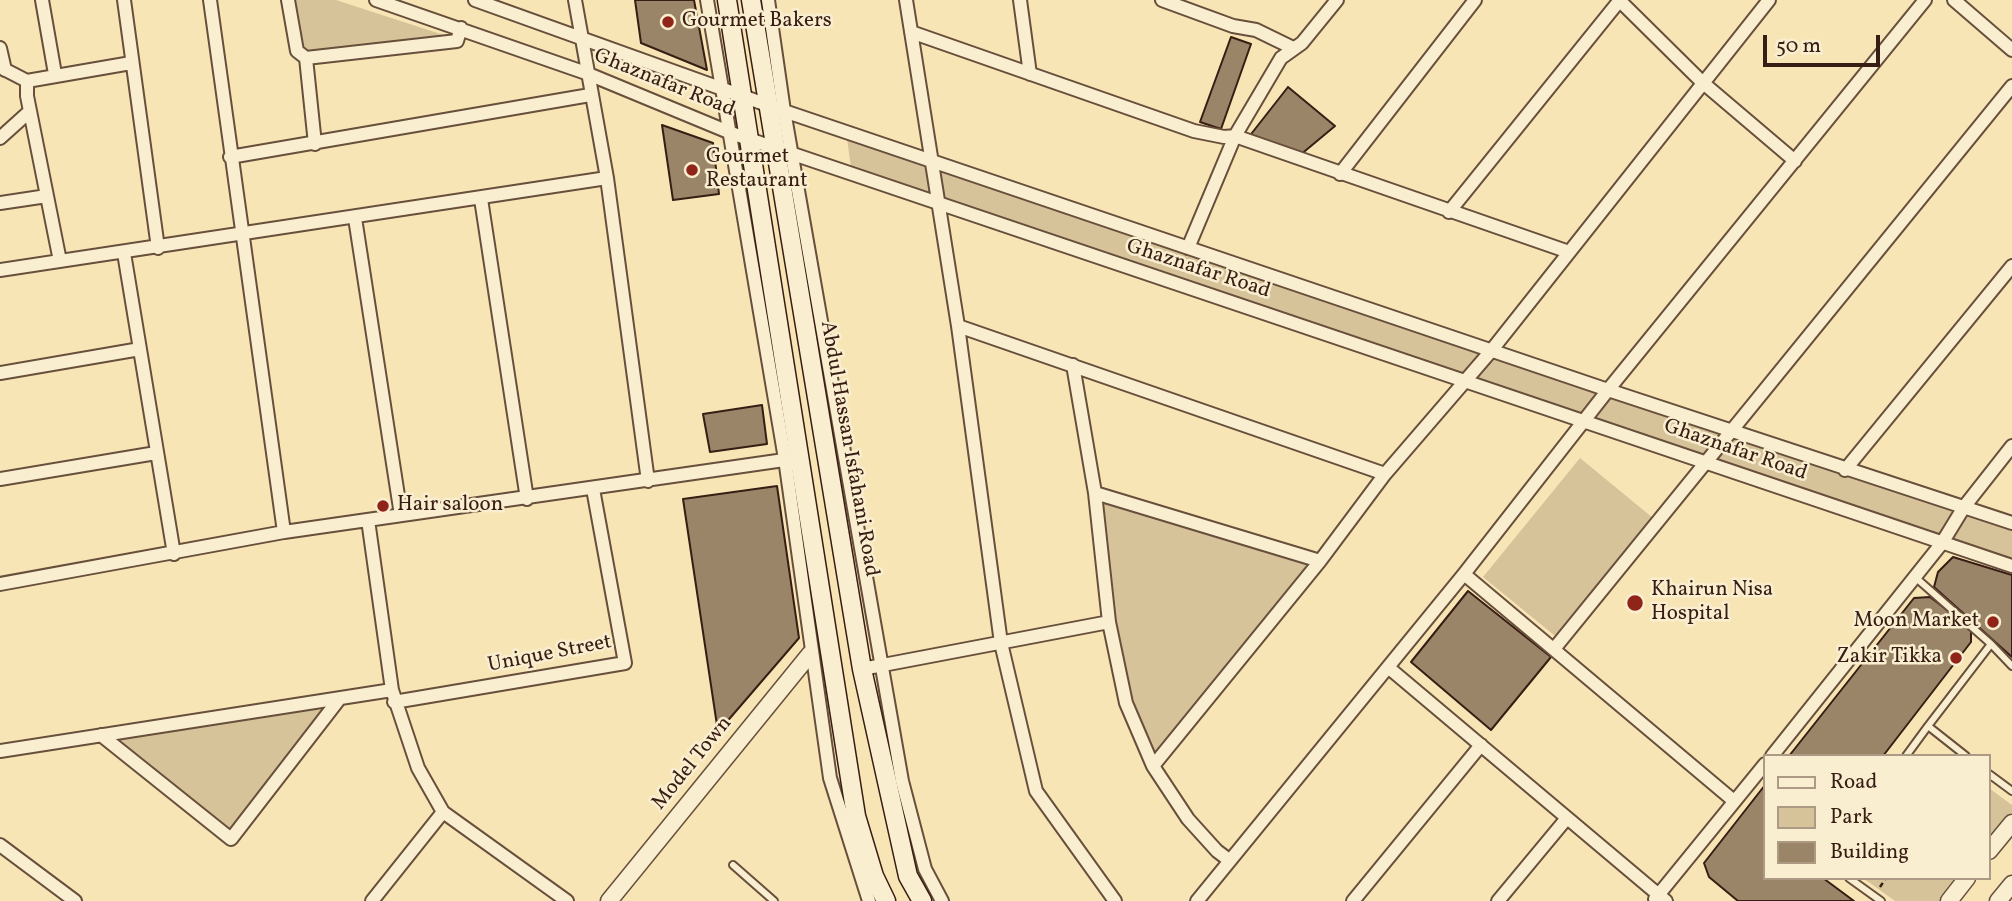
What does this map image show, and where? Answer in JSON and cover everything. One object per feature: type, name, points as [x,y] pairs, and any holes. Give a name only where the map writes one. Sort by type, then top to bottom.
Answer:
[{"type":"main road","points":[[727,0],[749,138],[792,458],[856,816],[873,876],[886,901]]},
{"type":"main road","name":"Abdul Hassan Isfahani Road","points":[[751,0],[766,105],[862,669],[908,876],[922,901]]},
{"type":"street","points":[[42,0],[55,74]]},
{"type":"street","points":[[124,0],[158,248]]},
{"type":"street","points":[[210,0],[284,532]]},
{"type":"street","points":[[288,0],[297,51],[306,58],[457,41],[461,28]]},
{"type":"street","name":"Ghaznafar Road","points":[[376,0],[586,73],[731,133],[1585,419],[2012,566]]},
{"type":"street","name":"Ghaznafar Road","points":[[475,0],[766,105],[1845,470],[2012,523]]},
{"type":"street","points":[[575,0],[607,178],[648,481]]},
{"type":"street","points":[[707,0],[792,458],[810,654],[830,778],[869,901]]},
{"type":"street","points":[[768,0],[784,111],[902,781],[925,869],[942,901]]},
{"type":"street","points":[[906,0],[958,326],[1001,643],[1036,791],[1115,901]]},
{"type":"street","points":[[1020,0],[1030,74]]},
{"type":"street","points":[[1162,0],[1233,26],[1256,30],[1293,48]]},
{"type":"street","points":[[1188,248],[1235,136],[1280,58],[1302,43],[1337,0]]},
{"type":"street","points":[[1340,174],[1475,0]]},
{"type":"street","points":[[1449,212],[1619,0],[1702,82],[1795,161]]},
{"type":"street","points":[[1153,766],[1320,561],[1385,474],[1491,351],[1769,0]]},
{"type":"street","points":[[1196,901],[1389,668],[1608,390],[1925,0]]},
{"type":"street","points":[[1954,0],[2012,50]]},
{"type":"street","points":[[911,32],[1194,131],[1224,137],[1235,136],[1449,212],[1569,251]]},
{"type":"street","points":[[0,48],[2,69],[27,81],[55,74],[131,63]]},
{"type":"street","points":[[306,58],[315,144]]},
{"type":"street","points":[[27,81],[30,111],[60,261]]},
{"type":"street","points":[[1554,649],[1709,462],[2012,86]]},
{"type":"street","points":[[230,157],[590,95]]},
{"type":"street","points":[[0,138],[30,111]]},
{"type":"street","points":[[0,270],[607,178]]},
{"type":"street","points":[[0,203],[47,196]]},
{"type":"street","points":[[481,199],[527,499]]},
{"type":"street","points":[[355,218],[401,515]]},
{"type":"street","points":[[124,253],[174,554]]},
{"type":"street","points":[[1845,470],[2012,266]]},
{"type":"street","points":[[958,326],[1385,474]]},
{"type":"street","points":[[0,373],[140,349]]},
{"type":"street","points":[[1073,365],[1095,492],[1109,622],[1126,703],[1153,766],[1188,819],[1217,851],[1229,860]]},
{"type":"street","points":[[1774,754],[1942,543],[1964,506],[2012,446]]},
{"type":"street","points":[[0,479],[156,453]]},
{"type":"street","points":[[0,584],[284,532],[527,499],[792,458]]},
{"type":"street","name":"Unique Street","points":[[393,696],[625,663],[593,489]]},
{"type":"street","points":[[1095,492],[1320,561]]},
{"type":"street","points":[[368,520],[393,696],[418,768],[443,812],[567,901]]},
{"type":"street","points":[[1465,574],[1734,801]]},
{"type":"street","points":[[862,669],[1109,622]]},
{"type":"street","name":"Model Town","points":[[609,901],[810,654]]},
{"type":"street","points":[[1389,668],[1660,899],[1764,765]]},
{"type":"street","points":[[0,751],[340,698],[393,696]]},
{"type":"street","points":[[102,735],[232,839],[340,698]]},
{"type":"street","points":[[1353,901],[1481,745]]},
{"type":"street","points":[[372,901],[443,812]]},
{"type":"street","points":[[1498,901],[1567,818]]},
{"type":"street","points":[[1991,849],[2012,823]]},
{"type":"street","points":[[0,845],[75,901]]},
{"type":"street","points":[[1948,901],[1965,880]]},
{"type":"street","points":[[1998,901],[2012,884]]},
{"type":"lane","points":[[1914,576],[2012,666]]},
{"type":"lane","points":[[1907,754],[1991,644]]},
{"type":"lane","points":[[1928,726],[1963,754]]},
{"type":"lane","points":[[1991,776],[2012,792]]},
{"type":"lane","points":[[733,865],[774,901]]},
{"type":"lane","points":[[1852,880],[1881,901]]},
{"type":"path","points":[[1878,889],[1885,880]]},
{"type":"green space","points":[[291,0],[336,0],[456,39],[301,51]]},
{"type":"green space","points":[[846,132],[2012,527],[2012,559],[852,174]]},
{"type":"green space","points":[[1580,458],[1653,518],[1555,636],[1483,577]]},
{"type":"green space","points":[[1095,493],[1320,561],[1153,766],[1126,703]]},
{"type":"green space","points":[[340,698],[231,839],[101,735]]},
{"type":"green space","points":[[1991,789],[2012,805],[2012,812],[1991,838]]},
{"type":"green space","points":[[1866,880],[1957,880],[1941,901],[1895,901]]},
{"type":"building","name":"Gourmet Bakers","points":[[635,0],[694,0],[707,70],[641,43]]},
{"type":"building","points":[[1231,37],[1251,44],[1221,129],[1200,122]]},
{"type":"building","points":[[1288,87],[1335,126],[1299,156],[1248,138]]},
{"type":"building","name":"Gourmet Restaurant","points":[[662,125],[713,143],[719,194],[673,200]]},
{"type":"building","points":[[762,405],[767,444],[710,452],[703,414]]},
{"type":"building","points":[[777,486],[799,638],[718,732],[683,499]]},
{"type":"building","name":"Moon Market","points":[[1953,557],[2012,575],[2012,657],[1934,587],[1938,572]]},
{"type":"building","points":[[1468,591],[1551,657],[1491,730],[1411,662]]},
{"type":"building","points":[[1930,597],[1971,628],[1971,642],[1885,754],[1791,754],[1914,598]]},
{"type":"building","points":[[1764,786],[1764,880],[1826,880],[1854,901],[1738,901],[1709,877],[1704,863]]},
{"type":"place","name":"Gourmet Bakers","points":[[668,22]]},
{"type":"place","name":"Gourmet Restaurant","points":[[692,170]]},
{"type":"place","name":"Hair saloon","points":[[383,506]]},
{"type":"place","name":"Khairun Nisa Hospital","points":[[1635,603]]},
{"type":"place","name":"Moon Market","points":[[1993,622]]},
{"type":"place","name":"Zakir Tikka","points":[[1956,658]]}]
